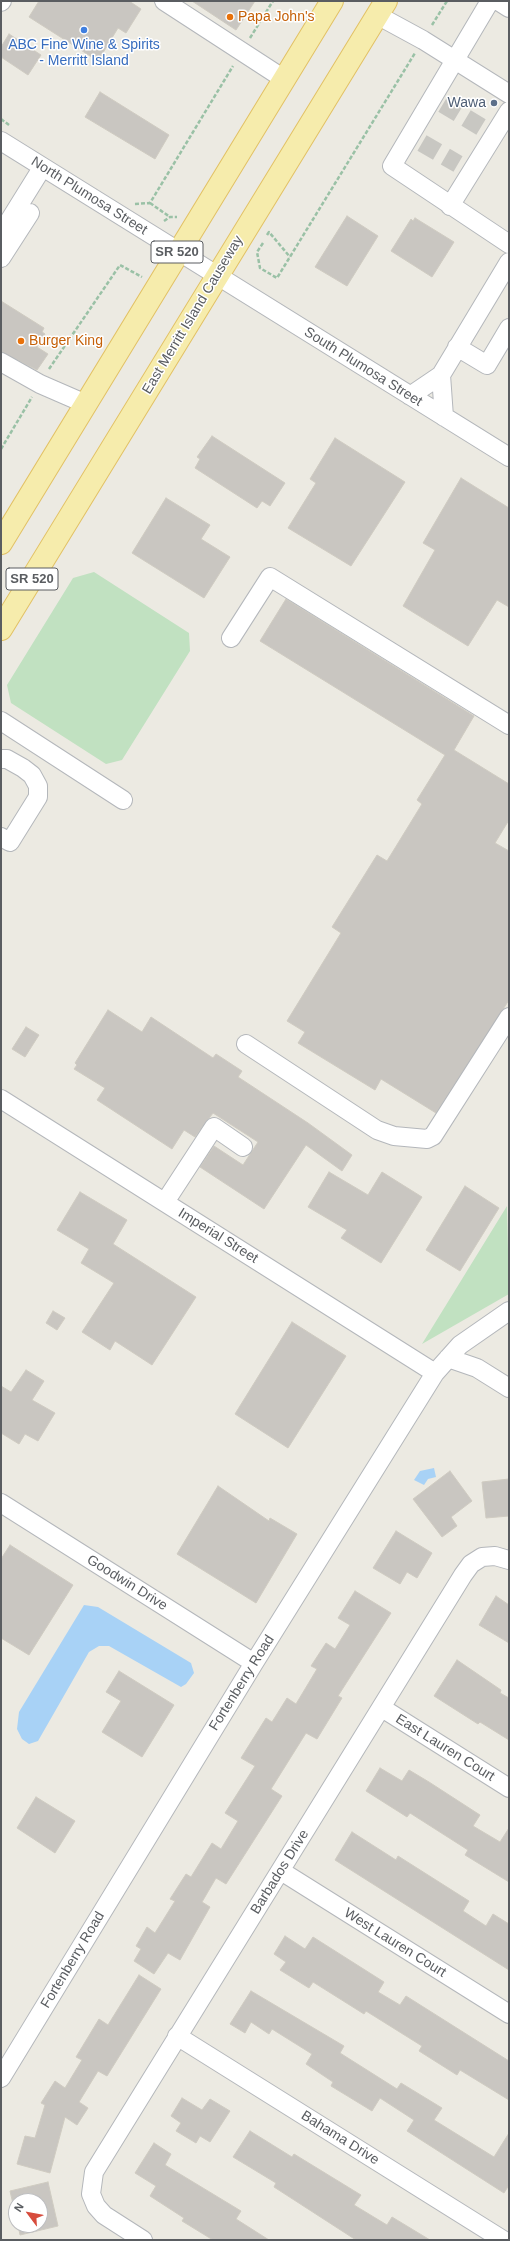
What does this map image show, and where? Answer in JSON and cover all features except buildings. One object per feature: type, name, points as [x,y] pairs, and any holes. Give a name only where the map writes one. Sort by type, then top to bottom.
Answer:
[{"type":"main road","name":"SR 520","points":[[1,544],[178,250],[332,1]]},
{"type":"main road","name":"East Merritt Island Causeway","points":[[1,629],[382,8]]},
{"type":"street","points":[[164,1],[284,79]]},
{"type":"street","points":[[490,1],[455,60],[438,101],[416,139],[392,166],[509,244]]},
{"type":"street","points":[[498,1],[509,8]]},
{"type":"street","points":[[382,8],[423,40],[509,94]]},
{"type":"street","points":[[450,206],[465,167],[488,131],[509,111]]},
{"type":"street","name":"North Plumosa Street","points":[[1,141],[42,168],[218,274]]},
{"type":"street","points":[[1,234],[42,168]]},
{"type":"street","points":[[1,258],[30,213]]},
{"type":"street","points":[[410,396],[441,375],[509,262]]},
{"type":"street","name":"South Plumosa Street","points":[[218,274],[509,457]]},
{"type":"street","points":[[457,347],[487,365],[509,328]]},
{"type":"street","points":[[1,362],[40,384],[86,404]]},
{"type":"street","points":[[441,375],[444,417]]},
{"type":"street","points":[[231,638],[270,577],[509,725]]},
{"type":"street","points":[[1,721],[123,800]]},
{"type":"street","points":[[1,759],[7,759],[32,775],[38,786],[38,796],[10,842],[1,837]]},
{"type":"street","points":[[246,1044],[377,1130],[394,1136],[427,1138],[433,1136],[509,1017]]},
{"type":"street","name":"Imperial Street","points":[[1,1099],[434,1373]]},
{"type":"street","points":[[165,1202],[214,1127],[243,1147]]},
{"type":"street","name":"Fortenberry Road","points":[[1,2078],[254,1663],[434,1373],[460,1345],[509,1311]]},
{"type":"street","points":[[448,1358],[478,1368],[509,1388]]},
{"type":"street","name":"Goodwin Drive","points":[[1,1503],[254,1663]]},
{"type":"street","name":"Barbados Drive","points":[[143,2240],[104,2216],[96,2206],[91,2194],[94,2172],[176,2036],[281,1871],[463,1575],[472,1564],[482,1557],[495,1556],[509,1560]]},
{"type":"street","name":"East Lauren Court","points":[[382,1708],[509,1788]]},
{"type":"street","name":"West Lauren Court","points":[[281,1871],[509,2014]]},
{"type":"street","name":"Bahama Drive","points":[[176,2036],[503,2240]]},
{"type":"path","points":[[150,203],[273,1]]},
{"type":"path","points":[[290,257],[269,232],[257,252],[260,268],[277,278],[290,257],[447,1]]},
{"type":"path","points":[[1,120],[14,127]]},
{"type":"path","points":[[134,204],[150,203],[170,218]]},
{"type":"path","points":[[164,222],[170,218],[177,217]]},
{"type":"path","points":[[1,448],[62,346],[120,265],[142,277]]},
{"type":"green space","points":[[94,572],[189,633],[190,651],[122,760],[106,764],[11,703],[7,685],[73,578]]},
{"type":"green space","points":[[507,1206],[509,1294],[422,1344]]},
{"type":"water","points":[[434,1468],[436,1477],[428,1479],[424,1485],[414,1480],[420,1471]]},
{"type":"water","points":[[84,1605],[98,1607],[191,1663],[194,1673],[186,1684],[181,1687],[109,1646],[99,1646],[89,1652],[38,1741],[29,1744],[22,1739],[17,1729],[19,1712]]},
{"type":"tunnel","points":[[443,104],[481,127]]},
{"type":"tunnel","points":[[422,143],[458,164]]},
{"type":"place","name":"Papa John's","points":[[230,17]]},
{"type":"place","name":"ABC Fine Wine & Spirits - Merritt Island","points":[[84,30]]},
{"type":"place","name":"Wawa","points":[[494,103]]},
{"type":"place","name":"Burger King","points":[[21,341]]}]
